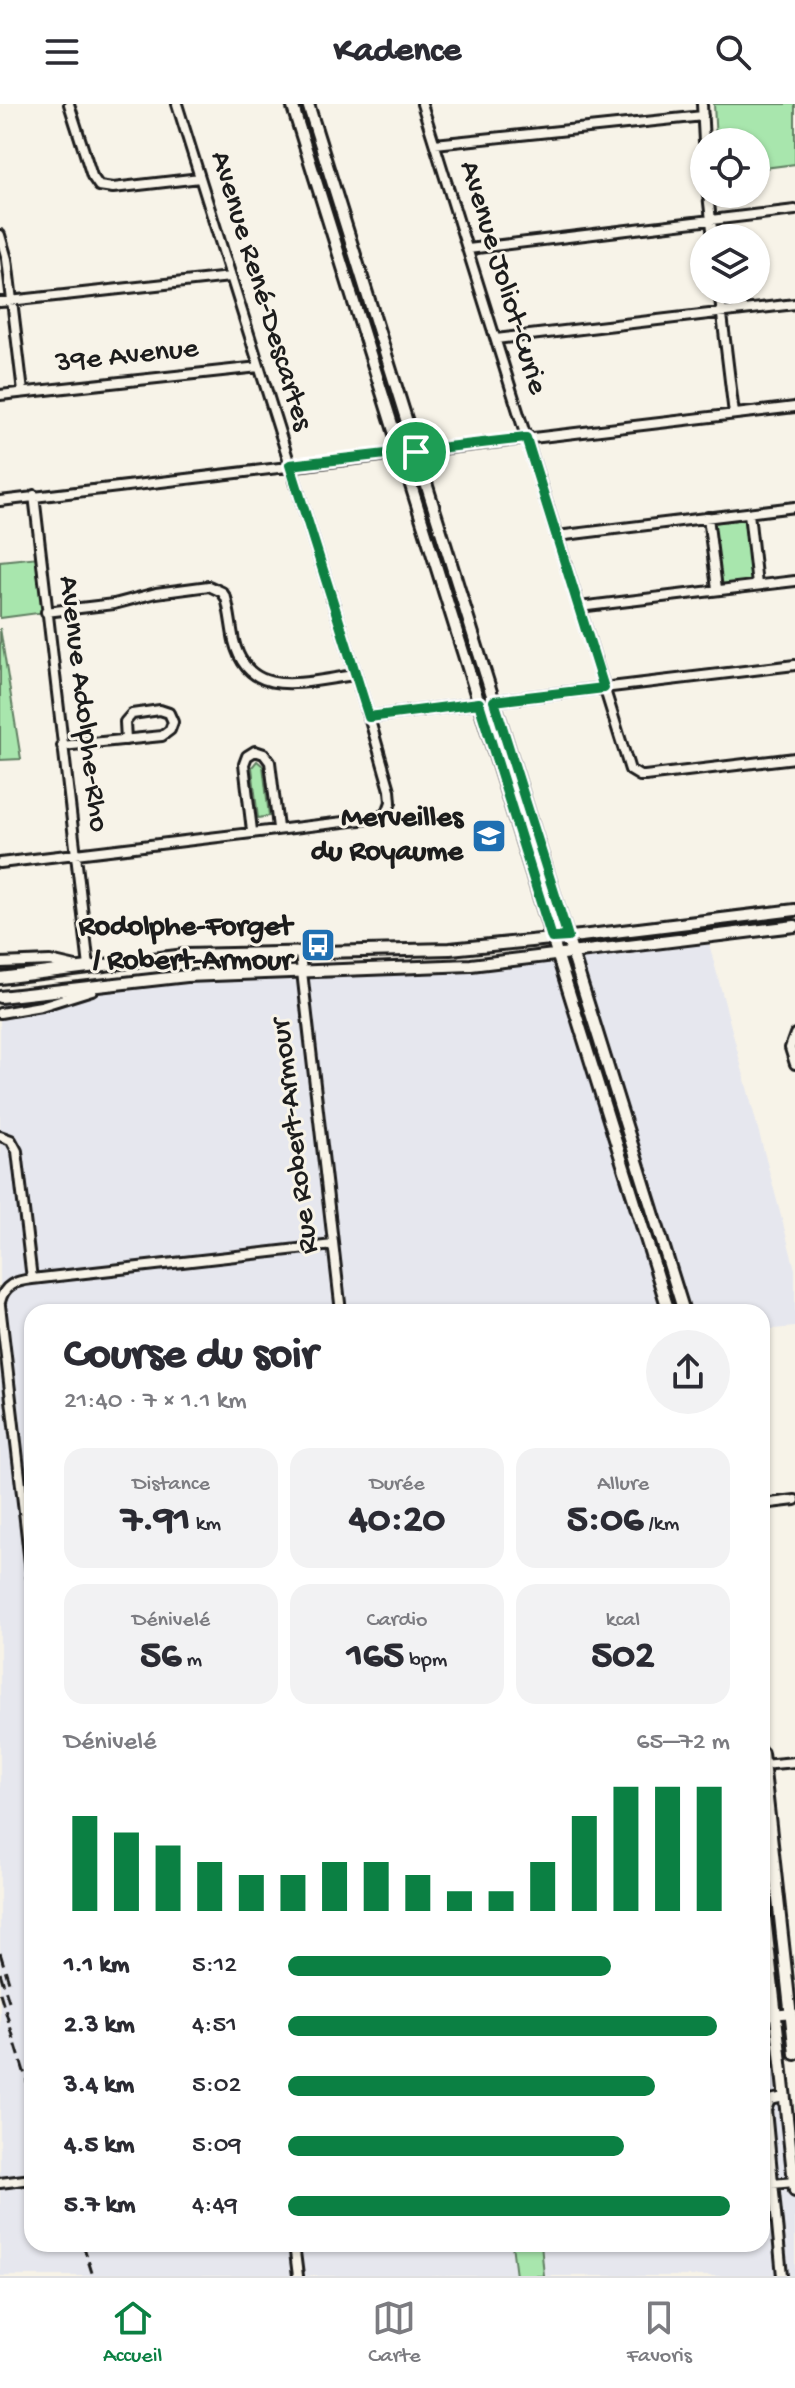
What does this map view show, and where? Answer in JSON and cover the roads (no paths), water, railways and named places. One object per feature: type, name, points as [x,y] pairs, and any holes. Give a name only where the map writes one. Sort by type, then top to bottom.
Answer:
[{"type":"street","points":[[69,104],[94,182],[99,186],[113,188],[200,178]]},
{"type":"street","name":"Avenue René-Descartes","points":[[177,104],[390,790],[391,802],[387,813],[377,818],[278,828]]},
{"type":"street","points":[[292,104],[666,1304]]},
{"type":"street","points":[[308,104],[682,1304]]},
{"type":"street","name":"Avenue Joliot-Curie","points":[[422,104],[628,765],[635,773],[645,776],[795,758]]},
{"type":"street","points":[[702,104],[703,128]]},
{"type":"street","points":[[435,144],[703,116]]},
{"type":"street","points":[[710,208],[711,224]]},
{"type":"street","points":[[468,249],[795,210]]},
{"type":"street","points":[[0,235],[7,259],[23,392]]},
{"type":"street","points":[[0,302],[230,277]]},
{"type":"street","points":[[720,304],[734,414]]},
{"type":"street","points":[[496,339],[795,304]]},
{"type":"street","name":"39e Avenue","points":[[0,395],[259,367]]},
{"type":"street","points":[[0,501],[795,407]]},
{"type":"street","name":"Avenue Adolphe-Rho","points":[[34,495],[76,854],[85,967]]},
{"type":"street","points":[[557,536],[795,507]]},
{"type":"street","points":[[749,513],[757,585]]},
{"type":"street","points":[[708,517],[717,589]]},
{"type":"street","points":[[579,607],[795,581]]},
{"type":"street","points":[[46,612],[114,604],[156,593],[209,586],[222,592],[226,598],[239,653],[262,681],[276,684],[356,675]]},
{"type":"street","points":[[494,701],[795,665]]},
{"type":"street","points":[[369,717],[479,703]]},
{"type":"street","points":[[62,746],[126,740],[162,736],[170,730],[173,722],[169,713],[160,710],[132,714],[125,722],[126,740]]},
{"type":"street","points":[[0,863],[278,828],[270,762],[264,754],[255,751],[247,756],[244,764],[252,831]]},
{"type":"street","points":[[0,978],[185,955],[450,949],[795,910]]},
{"type":"street","points":[[0,997],[187,976],[471,965],[795,926]]},
{"type":"street","name":"Rue Robert-Armour","points":[[300,954],[340,1304]]},
{"type":"street","points":[[185,955],[187,976]]},
{"type":"street","points":[[0,963],[50,961],[85,967]]},
{"type":"street","points":[[0,1013],[41,1006],[113,983]]},
{"type":"street","points":[[795,1034],[790,1048],[795,1064]]},
{"type":"street","points":[[3,1136],[11,1140],[17,1151],[32,1279]]},
{"type":"street","points":[[24,1465],[0,1304],[6,1288],[32,1279],[333,1245]]},
{"type":"street","points":[[770,1503],[795,1500]]},
{"type":"street","points":[[770,1761],[795,1762]]},
{"type":"street","points":[[770,1826],[793,2013],[795,2054]]},
{"type":"street","points":[[770,1961],[795,2191]]},
{"type":"street","points":[[770,2015],[793,2013]]},
{"type":"street","points":[[770,2100],[784,2097]]},
{"type":"street","points":[[770,2152],[782,2276]]},
{"type":"street","points":[[0,2183],[24,2180]]},
{"type":"street","points":[[770,2184],[794,2182]]},
{"type":"street","points":[[295,2252],[298,2276]]},
{"type":"railway","points":[[0,1953],[9,1982]]},
{"type":"railway","points":[[0,1973],[9,2001]]},
{"type":"railway","points":[[0,1993],[24,2072]]},
{"type":"railway","points":[[86,2252],[93,2276]]},
{"type":"place","name":"Merveilles du Royaume","points":[[489,836]]},
{"type":"place","name":"Rodolphe-Forget / Robert-Armour","points":[[318,945]]}]
